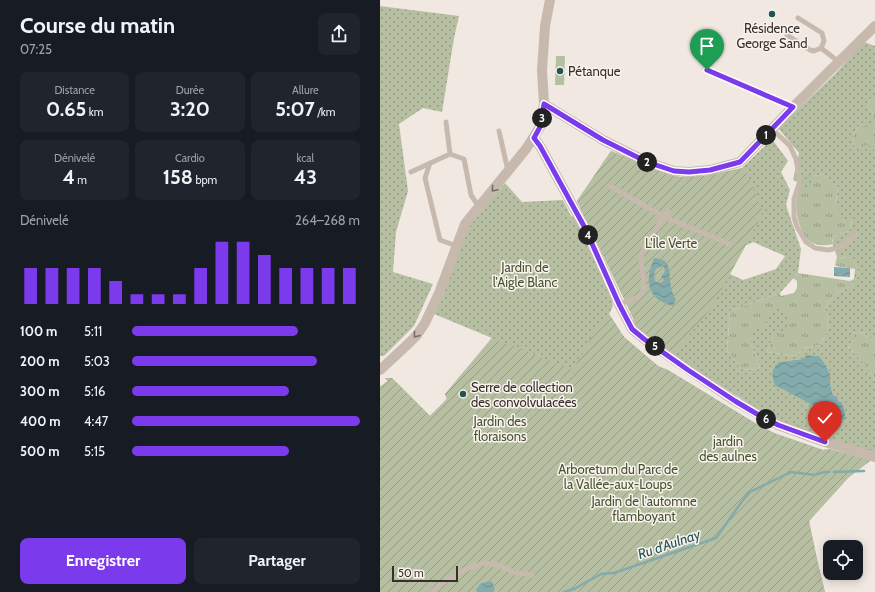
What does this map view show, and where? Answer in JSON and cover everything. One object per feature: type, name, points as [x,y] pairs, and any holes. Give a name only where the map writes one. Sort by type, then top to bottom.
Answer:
[{"type":"street","points":[[380,370],[417,335],[425,323],[439,293],[465,224],[526,149],[540,127],[544,104],[542,70],[543,49],[545,26],[550,0]]},
{"type":"street","points":[[544,104],[603,140],[647,162],[674,171],[689,172],[710,170],[740,162],[875,26]]},
{"type":"street","points":[[534,138],[540,146],[585,228],[619,304],[632,329],[688,370],[735,401],[778,425],[825,442],[874,456]]},
{"type":"lane","points":[[798,18],[822,33],[824,41],[822,48]]},
{"type":"lane","points":[[787,36],[810,50],[814,51],[822,48]]},
{"type":"lane","points":[[822,48],[839,62]]},
{"type":"lane","points":[[707,70],[793,107]]},
{"type":"lane","points":[[446,122],[450,154]]},
{"type":"lane","points":[[772,129],[790,146],[796,158],[800,181],[794,199],[794,217],[797,227],[806,242],[815,248],[828,250],[842,247],[856,235]]},
{"type":"lane","points":[[499,131],[508,172]]},
{"type":"lane","points":[[411,172],[450,154],[464,159],[472,195],[479,207]]},
{"type":"lane","points":[[430,163],[425,178],[440,240],[456,246]]},
{"type":"lane","points":[[610,186],[664,217],[730,244]]},
{"type":"lane","points":[[619,304],[640,296],[644,288],[641,257],[668,211]]},
{"type":"lane","points":[[431,592],[445,581],[466,569],[484,563],[500,565],[513,572],[532,575]]},
{"type":"green space","points":[[380,6],[459,16],[442,112],[423,108],[399,124],[408,191],[396,232],[393,272],[433,284],[414,326],[384,356],[380,356]]},
{"type":"green space","points":[[864,42],[875,46],[875,97],[870,99],[868,106],[874,116],[874,122],[869,125],[859,126],[853,136],[855,148],[868,145],[874,148],[875,151],[875,339],[866,337],[864,332],[853,334],[854,340],[848,347],[870,370],[875,381],[875,454],[778,422],[673,355],[633,327],[628,316],[630,313],[633,321],[634,320],[577,201],[611,151],[667,174],[680,177],[704,176],[742,168],[772,139],[788,161],[781,172],[790,190],[786,205],[801,249],[798,273],[780,293],[730,311],[727,351],[741,369],[757,370],[760,367],[751,344],[752,331],[757,327],[764,327],[768,316],[779,308],[789,317],[787,331],[773,337],[767,352],[796,356],[804,348],[821,345],[829,327],[825,308],[835,294],[852,286],[859,273],[853,258],[837,257],[832,242],[836,235],[849,231],[852,221],[841,218],[836,203],[838,188],[823,174],[814,176],[812,185],[806,188],[793,180],[799,153],[778,128],[834,75]],"holes":[[[753,242],[785,256],[776,269],[743,280],[730,274],[746,245]],[[807,355],[819,356],[830,374],[830,384],[833,395],[839,402],[842,402],[843,407],[834,417],[783,389],[779,362],[802,359]]]},
{"type":"green space","name":"Pétanque","points":[[556,56],[565,56],[564,85],[555,85]]},
{"type":"green space","points":[[875,97],[875,151],[874,148],[855,148],[853,136],[859,126],[869,125],[874,116],[868,106],[870,99]]},
{"type":"green space","name":"L'Île Verte","points":[[611,151],[667,174],[680,177],[704,176],[744,168],[761,205],[762,215],[712,307],[673,355],[639,329],[577,201]]},
{"type":"green space","points":[[823,174],[838,188],[836,203],[852,220],[849,231],[836,235],[832,241],[833,244],[818,245],[809,241],[802,231],[798,221],[796,206],[797,195],[801,184],[814,176]]},
{"type":"green space","name":"Arboretum du Parc de la Vallée-aux-Loups","points":[[505,183],[522,202],[563,200],[571,216],[575,217],[612,300],[613,306],[609,314],[624,337],[658,366],[668,370],[774,433],[823,450],[829,449],[871,460],[848,478],[809,521],[825,592],[380,592],[380,386],[388,381],[385,378],[392,378],[430,416],[447,399],[445,394],[492,338],[434,314],[466,229]]},
{"type":"green space","points":[[837,257],[853,258],[859,273],[852,286],[835,294],[825,308],[829,327],[821,345],[804,348],[796,356],[767,352],[773,337],[764,327],[751,344],[760,367],[757,370],[741,369],[727,351],[730,311],[780,293],[781,296],[794,293],[797,288],[797,281],[793,278],[798,273],[850,281],[854,279],[855,269],[836,266]]},
{"type":"green space","name":"Arboretum du Parc de la Vallée-aux-Loups","points":[[609,314],[624,337],[658,366],[668,370],[755,423],[774,433],[823,450],[829,449],[871,460],[848,478],[809,521],[825,592],[380,592],[380,386],[388,381],[385,378],[392,378],[430,416],[447,399],[445,394],[492,338],[573,370],[593,334]]},
{"type":"green space","points":[[864,332],[866,337],[875,339],[875,381],[870,370],[848,347],[854,340],[853,334]]},
{"type":"water","points":[[654,258],[660,259],[667,264],[672,290],[676,300],[673,306],[658,299],[650,288],[649,274]],"holes":[[[662,266],[664,267],[665,271],[661,277],[664,280],[658,283],[655,281],[654,274],[656,269]]]},
{"type":"water","points":[[834,267],[850,268],[850,277],[834,276]]},
{"type":"water","points":[[807,355],[819,356],[824,362],[830,374],[830,384],[833,395],[837,397],[839,402],[842,402],[845,420],[834,417],[775,385],[772,373],[779,362],[802,359]]},
{"type":"water","points":[[489,581],[493,584],[494,592],[477,592],[476,590],[480,584]]},
{"type":"waterway","name":"Ru d'Aulnay","points":[[834,472],[864,471]]},
{"type":"waterway","name":"Ru d'Aulnay","points":[[564,592],[574,589],[601,574],[614,573],[716,538],[750,492],[791,472],[815,475],[829,472]]},
{"type":"place","name":"Résidence George Sand","points":[[772,14]]},
{"type":"place","name":"Pétanque","points":[[560,71]]},
{"type":"place","name":"Serre de collection des convolvulacées","points":[[463,394]]},
{"type":"route","points":[[707,70],[793,107],[740,162],[710,170],[689,172],[674,171],[647,162],[603,140],[544,104],[540,127],[534,138],[540,146],[585,228],[619,304],[632,329],[688,370],[757,414],[778,425],[825,442]]},
{"type":"park label","name":"Jardin de l’Aigle Blanc","points":[[525,274]]},
{"type":"park label","name":"Jardin des floraisons","points":[[500,428]]},
{"type":"park label","name":"jardin des aulnes","points":[[728,448]]},
{"type":"park label","name":"Jardin de l'automne flamboyant","points":[[644,508]]}]
